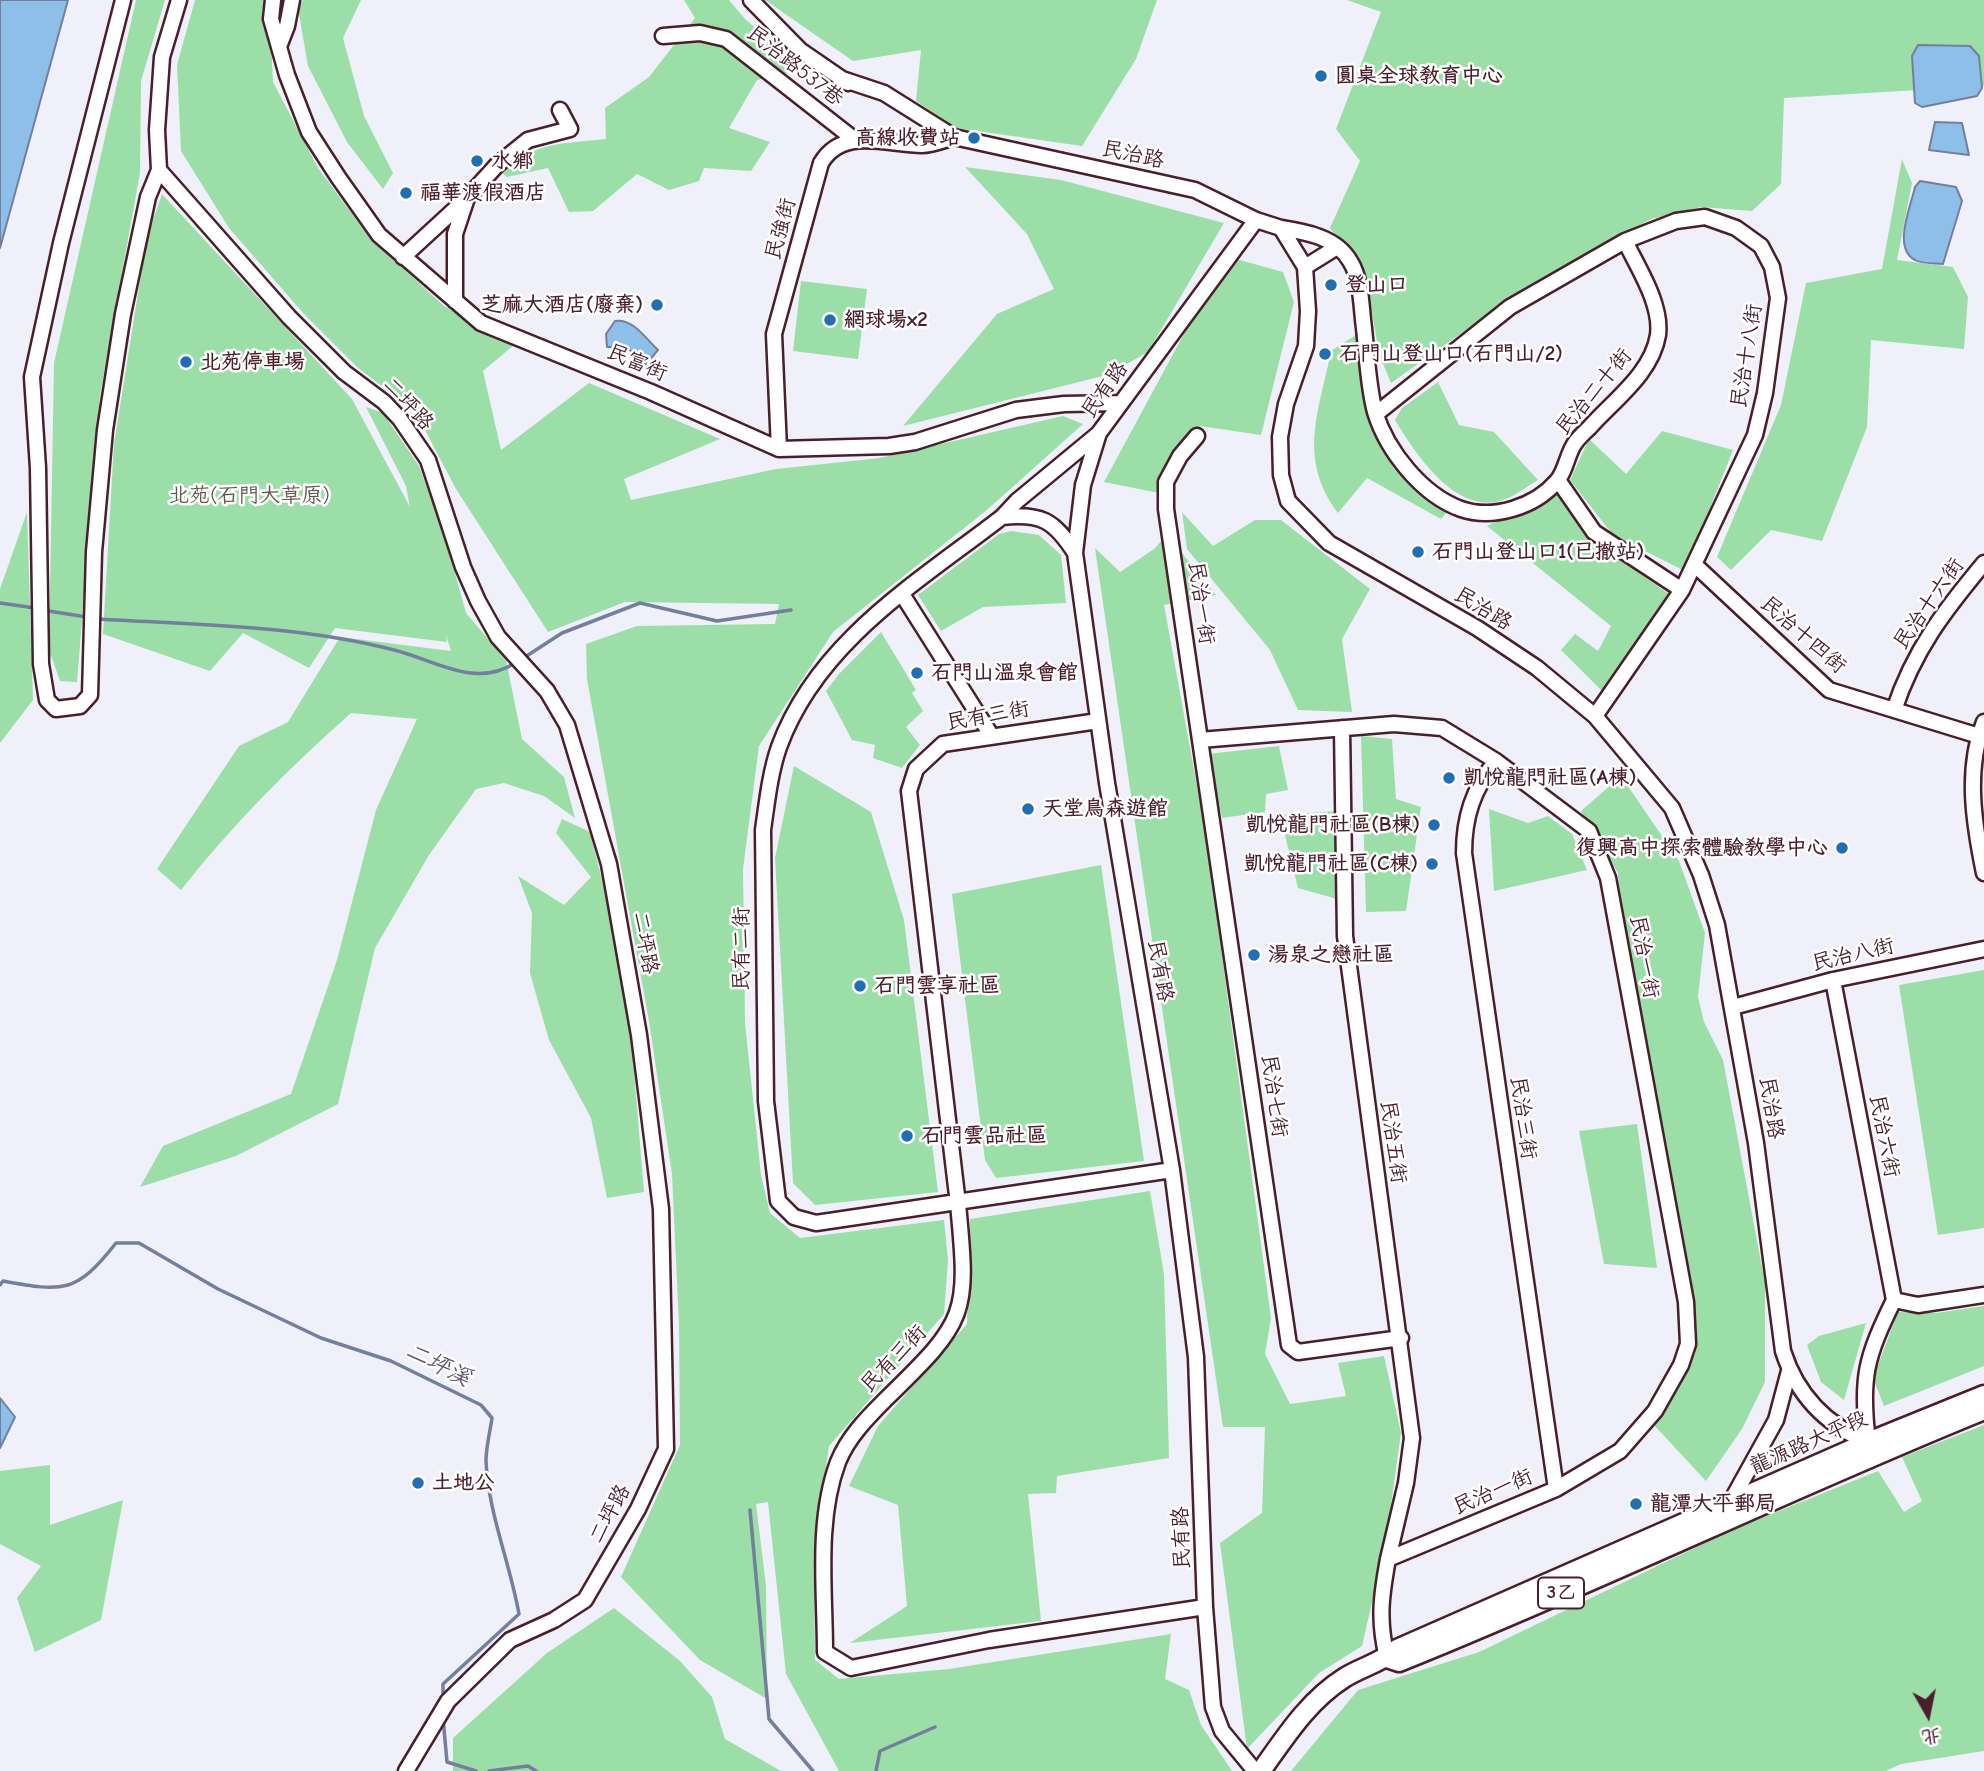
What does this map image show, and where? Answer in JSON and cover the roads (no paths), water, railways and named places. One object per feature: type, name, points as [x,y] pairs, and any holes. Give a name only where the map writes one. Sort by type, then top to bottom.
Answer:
[{"type":"main road","name":"龍源路大平段","points":[[1261,1771],[1320,1695],[1347,1676],[1387,1658],[1399,1662],[1477,1630],[1732,1509],[1984,1395]]},
{"type":"main road","name":"龍源路大平段","points":[[1871,1448],[1984,1410]]},
{"type":"street","points":[[123,0],[61,243],[32,377],[38,468],[41,664],[47,700],[55,709],[80,706],[90,695],[94,552],[105,430],[128,292],[148,197],[159,170],[157,130],[162,57],[179,0]]},
{"type":"street","name":"民富街","points":[[274,0],[271,19],[285,68],[309,132],[359,210],[403,257],[481,323],[639,387],[779,449],[889,446],[915,442],[1016,410],[1064,404],[1120,403]]},
{"type":"street","points":[[280,44],[292,0]]},
{"type":"street","points":[[751,0],[800,50],[839,78],[878,101],[923,118],[954,138]]},
{"type":"street","name":"民治路537巷","points":[[663,36],[701,33],[726,39],[855,140]]},
{"type":"street","points":[[403,257],[467,198],[497,165],[528,140],[570,129],[560,110]]},
{"type":"street","points":[[855,140],[924,145],[954,138]]},
{"type":"street","name":"民治路","points":[[954,138],[1195,190],[1281,228],[1305,267],[1308,311],[1306,346],[1286,404],[1280,437],[1281,475],[1288,501],[1329,543],[1477,628],[1537,668],[1595,716],[1672,808],[1702,875],[1717,925],[1733,1007],[1756,1143],[1783,1351],[1789,1371]]},
{"type":"street","name":"民強街","points":[[779,449],[774,334],[821,163],[828,150],[855,140]]},
{"type":"street","name":"二坪路","points":[[159,170],[289,317],[344,372],[384,402],[400,419],[428,460],[463,567],[478,601],[498,637],[547,691],[567,725],[609,864],[635,1010],[661,1209],[666,1449],[638,1509],[585,1600],[554,1620],[510,1640],[448,1701],[406,1771]]},
{"type":"street","points":[[455,302],[455,234],[467,198]]},
{"type":"street","name":"民治十八街","points":[[1376,414],[1510,307],[1625,241],[1676,221],[1705,217],[1736,228],[1761,246],[1772,267],[1778,298],[1765,393],[1755,435],[1682,590],[1595,716]]},
{"type":"street","name":"民有路","points":[[1255,1771],[1222,1731],[1213,1707],[1205,1607],[1196,1357],[1172,1170],[1098,721],[1075,553],[1083,485],[1099,433],[1256,219]]},
{"type":"street","points":[[1281,228],[1313,233],[1337,247],[1350,260],[1358,283],[1376,414],[1412,476],[1459,508],[1485,516],[1521,507],[1558,481],[1594,532],[1682,590]]},
{"type":"street","name":"民治二十街","points":[[1558,481],[1575,443],[1643,369],[1655,351],[1659,331],[1652,296],[1625,241]]},
{"type":"street","points":[[1305,267],[1337,247]]},
{"type":"street","name":"民有二街","points":[[1099,433],[1017,500],[1002,517],[902,594],[830,659],[811,682],[778,749],[763,830],[766,1101],[778,1201],[794,1217],[816,1223],[1172,1170]]},
{"type":"street","name":"民治一街","points":[[1196,436],[1180,456],[1166,482],[1166,509],[1200,740],[1394,724],[1442,728],[1496,761],[1589,831],[1608,878],[1686,1302],[1688,1344],[1681,1365],[1655,1411],[1620,1451],[1556,1489],[1388,1559]]},
{"type":"street","points":[[1002,517],[1023,515],[1045,520],[1060,529],[1075,553]]},
{"type":"street","name":"民治十六街","points":[[1894,710],[1907,673],[1923,642],[1984,563]]},
{"type":"street","name":"民治十四街","points":[[1695,565],[1829,690],[1894,710],[1981,729]]},
{"type":"street","points":[[902,594],[991,735]]},
{"type":"street","name":"民有三街","points":[[1098,721],[943,744],[927,755],[916,769],[909,791],[964,1271],[958,1317],[940,1346],[864,1420],[839,1460],[825,1507],[825,1652],[851,1668],[989,1640],[1205,1607]]},
{"type":"street","name":"民治五街","points":[[1342,727],[1345,936],[1401,1338],[1412,1438],[1406,1483],[1388,1559]]},
{"type":"street","points":[[1981,729],[1973,821],[1984,873]]},
{"type":"street","name":"民治七街","points":[[1200,740],[1289,1345],[1298,1352],[1401,1338]]},
{"type":"street","name":"民治三街","points":[[1496,761],[1485,774],[1466,813],[1464,853],[1556,1489]]},
{"type":"street","name":"民治八街","points":[[1733,1007],[1833,980],[1984,949]]},
{"type":"street","name":"民治六街","points":[[1833,980],[1894,1300]]},
{"type":"street","points":[[1871,1448],[1863,1398],[1871,1346],[1894,1300],[1918,1305],[1984,1294]]},
{"type":"street","points":[[1789,1371],[1821,1415],[1841,1431],[1871,1448]]},
{"type":"street","points":[[1732,1509],[1776,1420],[1789,1371]]},
{"type":"street","points":[[1387,1658],[1380,1626],[1380,1607],[1388,1559]]},
{"type":"water","points":[[0,0],[68,0],[0,248]]},
{"type":"water","points":[[1918,45],[1970,46],[1979,56],[1982,88],[1977,96],[1922,107],[1915,103],[1912,56]]},
{"type":"water","points":[[1935,122],[1962,123],[1969,155],[1929,150]]},
{"type":"water","points":[[1920,181],[1956,187],[1962,201],[1943,264],[1915,260],[1908,254],[1905,246],[1907,215],[1915,187]]},
{"type":"water","points":[[615,321],[633,326],[658,350],[646,364],[626,347],[607,347],[606,334]]},
{"type":"water","points":[[0,1398],[15,1417],[0,1448]]},
{"type":"waterway","points":[[0,603],[35,608]]},
{"type":"waterway","points":[[522,659],[562,633],[640,603],[717,621],[791,610]]},
{"type":"waterway","points":[[42,610],[87,617]]},
{"type":"waterway","points":[[98,619],[247,627],[321,635],[394,650],[470,673],[500,670],[515,663]]},
{"type":"waterway","name":"二坪溪","points":[[0,1285],[3,1281],[40,1287],[67,1285],[90,1272],[116,1243],[139,1243],[218,1289],[321,1338],[391,1361],[481,1405],[492,1418],[486,1456],[488,1480],[519,1614],[443,1684],[443,1700]]},
{"type":"waterway","points":[[750,1510],[769,1719],[813,1771]]},
{"type":"waterway","name":"二坪溪","points":[[443,1718],[447,1762],[476,1771]]},
{"type":"waterway","points":[[876,1771],[880,1751],[935,1727]]},
{"type":"waterway","name":"二坪溪","points":[[489,1771],[528,1766],[536,1771]]},
{"type":"place","name":"圓桌全球教育中心","points":[[1321,76]]},
{"type":"place","name":"高線收費站","points":[[974,138]]},
{"type":"place","name":"水鄉","points":[[477,161]]},
{"type":"place","name":"福華渡假酒店","points":[[406,193]]},
{"type":"place","name":"登山口","points":[[1331,285]]},
{"type":"place","name":"芝麻大酒店(廢棄)","points":[[657,305]]},
{"type":"place","name":"網球場x2","points":[[830,320]]},
{"type":"place","name":"石門山登山口(石門山/2)","points":[[1325,354]]},
{"type":"place","name":"北苑停車場","points":[[186,362]]},
{"type":"place","name":"石門山登山口1(已撤站)","points":[[1418,552]]},
{"type":"place","name":"石門山溫泉會館","points":[[917,673]]},
{"type":"place","name":"凱悅龍門社區(A棟)","points":[[1449,778]]},
{"type":"place","name":"天堂鳥森遊館","points":[[1028,809]]},
{"type":"place","name":"凱悅龍門社區(B棟)","points":[[1434,825]]},
{"type":"place","name":"復興高中探索體驗教學中心","points":[[1842,848]]},
{"type":"place","name":"凱悅龍門社區(C棟)","points":[[1432,864]]},
{"type":"place","name":"湯泉之戀社區","points":[[1254,955]]},
{"type":"place","name":"石門雲享社區","points":[[860,986]]},
{"type":"place","name":"石門雲品社區","points":[[907,1136]]},
{"type":"place","name":"土地公","points":[[418,1483]]},
{"type":"place","name":"龍潭大平郵局","points":[[1636,1504]]},
{"type":"park label","name":"北苑(石門大草原)","points":[[249,496]]}]
